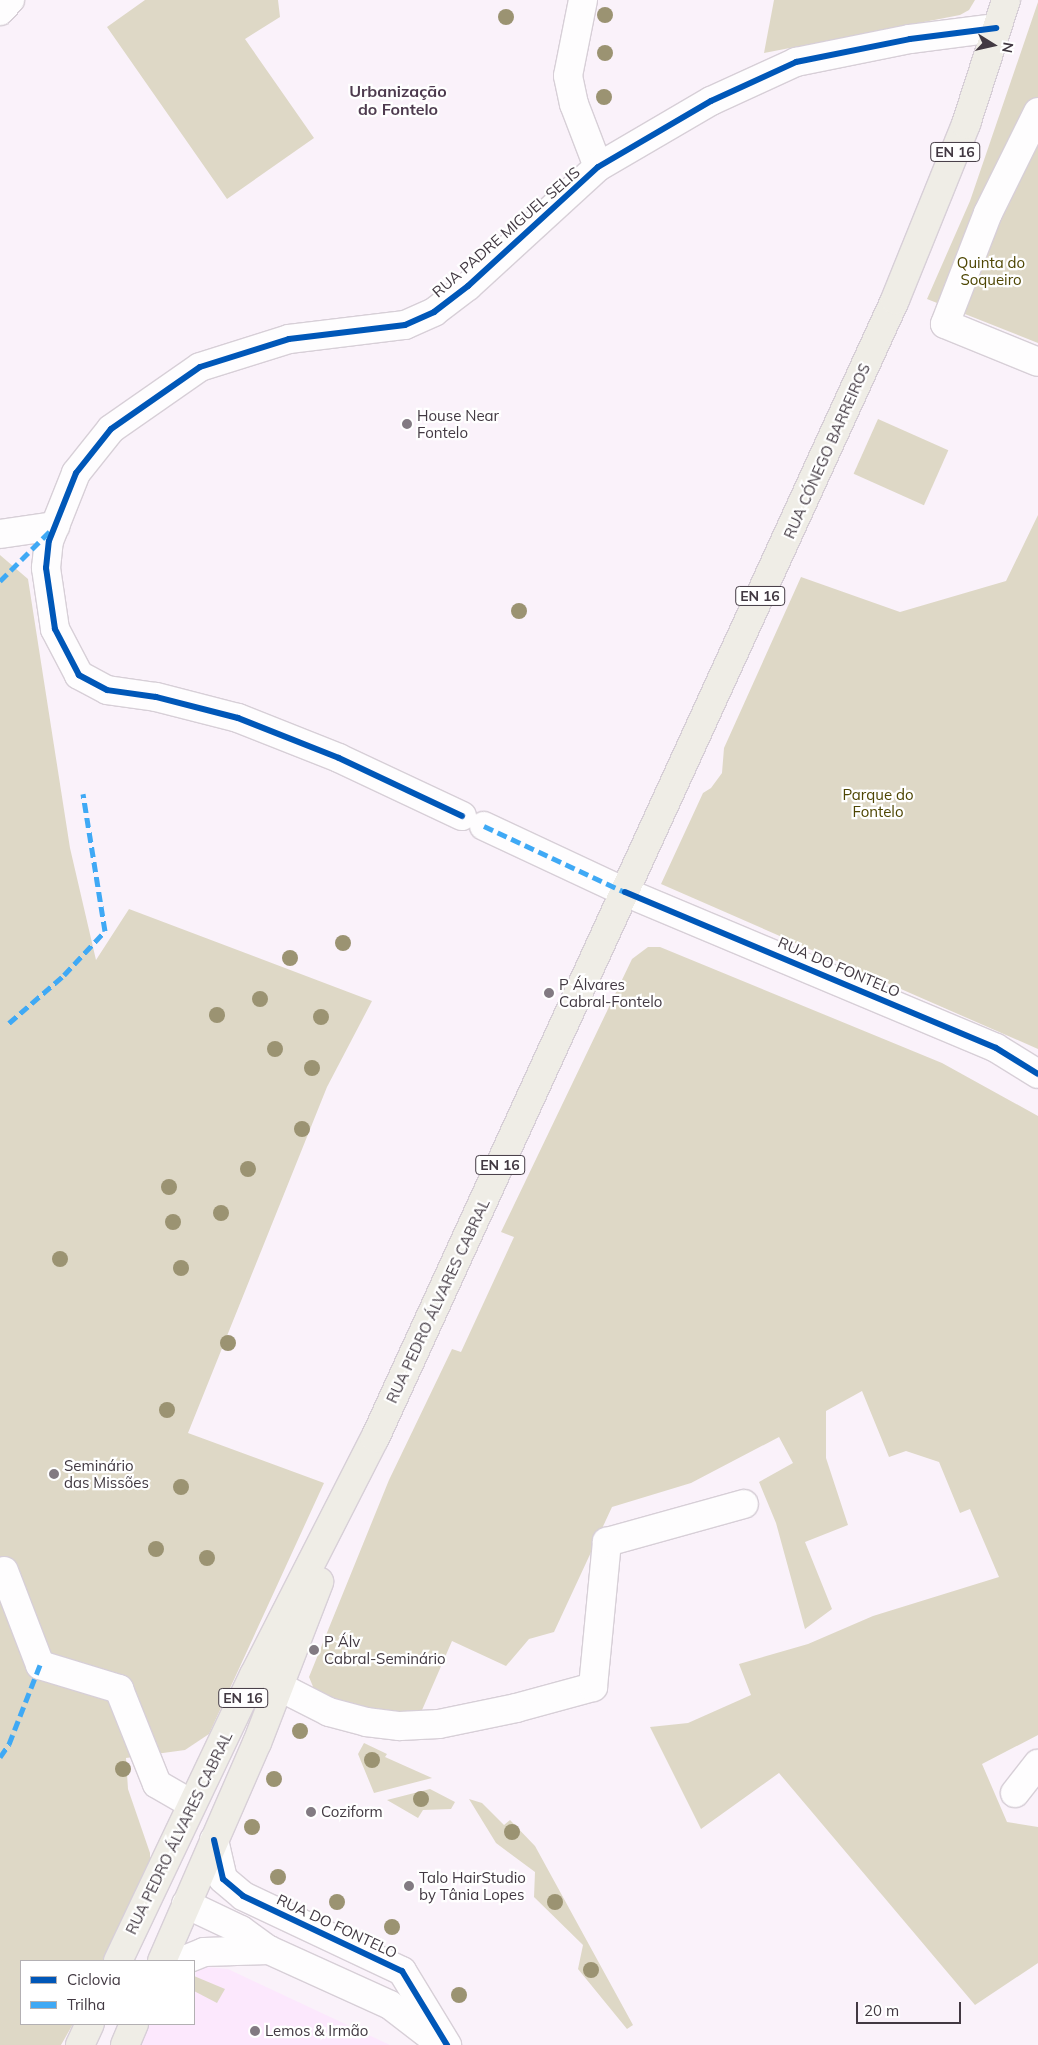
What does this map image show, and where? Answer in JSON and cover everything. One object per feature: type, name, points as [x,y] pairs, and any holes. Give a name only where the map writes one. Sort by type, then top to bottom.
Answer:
[{"type":"main road","name":"RUA CÓNEGO BARREIROS","points":[[625,892],[895,300],[966,124],[1006,0]]},
{"type":"main road","name":"RUA PEDRO ÁLVARES CABRAL","points":[[120,1957],[191,1804],[375,1438],[625,892]]},
{"type":"main road","name":"RUA PEDRO ÁLVARES CABRAL","points":[[162,1960],[258,1743],[278,1686],[375,1438]]},
{"type":"main road","points":[[120,1957],[136,1948],[163,1908],[186,1904],[177,1878],[217,1788],[229,1729]]},
{"type":"main road","points":[[80,2045],[90,2025]]},
{"type":"main road","points":[[125,2045],[134,2025]]},
{"type":"street","points":[[0,11],[10,0]]},
{"type":"street","points":[[583,0],[568,76],[574,104],[598,167]]},
{"type":"street","name":"RUA PADRE MIGUEL SELIS","points":[[625,892],[339,758],[238,718],[156,697],[107,690],[79,675],[55,629],[47,594],[49,541],[76,473],[111,429],[153,396],[200,366],[289,339],[405,324],[434,312],[468,286],[598,167],[711,101],[796,62],[910,39],[996,28]]},
{"type":"street","points":[[1038,112],[988,213],[946,324],[1038,362]]},
{"type":"street","points":[[0,534],[55,526]]},
{"type":"street","name":"RUA DO FONTELO","points":[[625,892],[996,1048],[1038,1074]]},
{"type":"street","points":[[278,1686],[329,1712],[366,1722],[400,1726],[439,1724],[500,1712],[593,1687],[607,1542],[744,1504]]},
{"type":"street","points":[[4,1571],[40,1666],[119,1689],[157,1784],[191,1804]]},
{"type":"street","points":[[1015,1793],[1038,1764]]},
{"type":"street","name":"RUA DO FONTELO","points":[[214,1840],[223,1879],[243,1896]]},
{"type":"street","name":"RUA DO FONTELO","points":[[186,1904],[218,1891],[243,1896],[402,1970],[447,2045]]},
{"type":"street","points":[[186,1904],[241,1930],[269,1950],[390,2006],[442,2045]]},
{"type":"street","points":[[184,1960],[204,1952],[269,1950]]},
{"type":"shaded area","points":[[196,1966],[228,1969],[390,2045],[135,2045],[144,2025],[195,2025]]},
{"type":"green space","points":[[145,0],[278,0],[280,17],[245,39],[314,138],[227,199],[107,27]]},
{"type":"green space","points":[[774,0],[975,0],[969,10],[960,15],[764,53]]},
{"type":"green space","name":"Quinta do Soqueiro","points":[[1038,2],[1038,343],[927,299],[970,201]]},
{"type":"green space","points":[[878,419],[948,450],[924,505],[854,474]]},
{"type":"green space","name":"Parque do Fontelo","points":[[1038,515],[1038,1049],[661,884],[703,793],[711,788],[722,773],[724,748],[801,577],[900,612],[1006,581]]},
{"type":"green space","points":[[0,555],[28,579],[70,848],[96,960],[129,909],[372,1001],[327,1087],[188,1433],[324,1483],[209,1734],[185,1750],[126,1758],[128,1789],[150,1853],[150,1866],[108,1960],[20,1960],[20,2025],[72,2025],[61,2045],[0,2045]]},
{"type":"green space","points":[[648,947],[660,947],[942,1063],[1038,1116],[1038,1735],[982,1764],[1007,1822],[1038,1827],[1038,1963],[975,2005],[779,1773],[701,1829],[650,1727],[688,1723],[751,1695],[739,1664],[808,1644],[873,1616],[999,1577],[970,1509],[960,1513],[939,1462],[906,1451],[889,1457],[862,1391],[826,1411],[826,1458],[848,1525],[805,1542],[832,1609],[805,1629],[776,1523],[759,1482],[793,1463],[779,1437],[691,1483],[612,1507],[554,1632],[529,1639],[506,1666],[452,1641],[419,1717],[354,1712],[314,1689],[309,1677],[389,1480],[452,1349],[461,1352],[514,1237],[501,1232],[632,959]]},
{"type":"green space","points":[[364,1743],[387,1754],[385,1757],[432,1778],[374,1793],[358,1754]]},
{"type":"green space","points":[[430,1789],[455,1802],[451,1809],[423,1810],[418,1818],[387,1800]]},
{"type":"green space","points":[[469,1799],[482,1803],[504,1825],[510,1820],[535,1846],[633,2025],[627,2029],[578,1969],[583,1945],[534,1897],[535,1872],[496,1843]]},
{"type":"green space","points":[[195,1976],[225,1989],[217,2003],[195,1992]]},
{"type":"marked path","points":[[0,581],[50,531]]},
{"type":"marked path","points":[[9,1023],[64,975],[105,931],[83,794]]},
{"type":"marked path","points":[[484,826],[625,892]]},
{"type":"marked path","points":[[0,1757],[9,1744],[40,1665]]},
{"type":"cycle path","points":[[462,816],[339,758],[238,718],[156,697],[107,690],[79,675],[55,629],[46,568],[49,541],[76,473],[111,429],[200,367],[289,339],[405,325],[434,312],[468,286],[598,167],[711,101],[796,62],[910,39],[996,28]]},
{"type":"cycle path","points":[[625,892],[996,1048],[1038,1074]]},
{"type":"cycle path","points":[[214,1840],[223,1879],[243,1896],[402,1971],[447,2045]]},
{"type":"place","name":"House Near Fontelo","points":[[407,424]]},
{"type":"place","name":"P Álvares Cabral-Fontelo","points":[[549,993]]},
{"type":"place","name":"Seminário das Missões","points":[[54,1474]]},
{"type":"place","name":"P Álv Cabral-Seminário","points":[[314,1650]]},
{"type":"place","name":"Coziform","points":[[311,1812]]},
{"type":"place","name":"Talo HairStudio by Tânia Lopes","points":[[409,1886]]},
{"type":"place","name":"Lemos & Irmão","points":[[255,2031]]},
{"type":"district","name":"Urbanização do Fontelo","points":[[398,100]]}]
